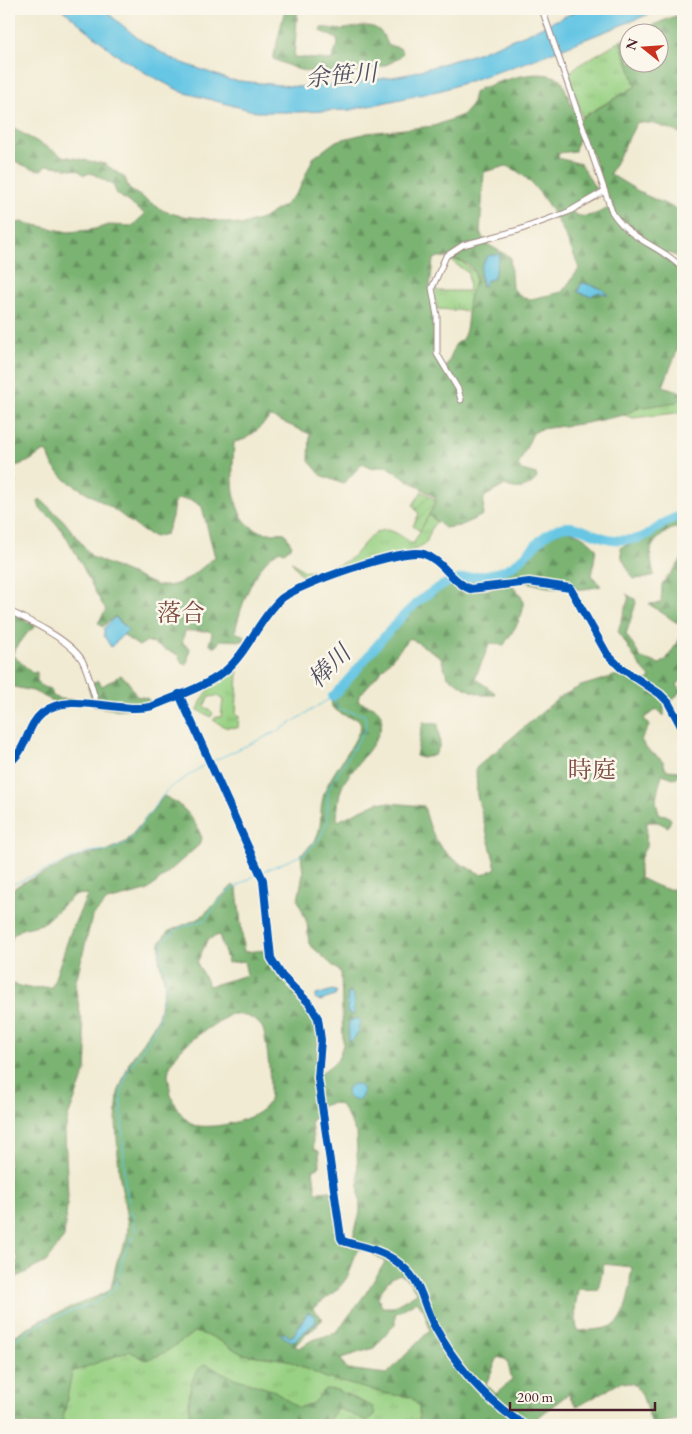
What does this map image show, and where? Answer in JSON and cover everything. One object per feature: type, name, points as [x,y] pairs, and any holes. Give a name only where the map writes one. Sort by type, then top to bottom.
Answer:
[{"type":"street","points":[[542,9],[603,192],[619,223],[633,236],[670,258],[683,269]]},
{"type":"street","points":[[461,400],[458,389],[437,354],[437,316],[432,288],[446,256],[458,247],[520,230],[568,212],[603,192]]},
{"type":"street","points":[[9,763],[20,754],[35,719],[49,708],[57,705],[97,704],[147,708],[215,678],[232,665],[272,608],[289,593],[315,580],[349,569],[418,553],[430,558],[470,589],[529,582],[570,588],[607,654],[621,668],[660,694],[668,702],[683,730]]},
{"type":"street","points":[[9,611],[29,620],[75,652],[85,666],[97,704]]},
{"type":"street","points":[[179,694],[262,880],[271,958],[282,976],[309,1003],[318,1018],[321,1040],[318,1078],[341,1238],[343,1241],[385,1254],[409,1273],[424,1296],[433,1324],[465,1371],[492,1402],[524,1425]]},
{"type":"green space","points":[[285,9],[298,9],[294,57],[331,60],[338,45],[337,39],[321,31],[321,28],[342,29],[365,26],[376,28],[388,45],[400,48],[403,53],[396,60],[385,65],[358,71],[329,73],[294,68],[273,59]]},
{"type":"green space","points":[[680,14],[683,20],[683,134],[655,124],[637,122],[610,174],[645,195],[683,212],[683,259],[669,253],[664,256],[683,270],[683,336],[663,386],[681,392],[683,397],[677,402],[638,408],[624,415],[586,423],[541,429],[533,433],[518,466],[522,470],[536,474],[537,478],[534,482],[522,488],[505,485],[484,497],[483,515],[459,526],[445,528],[429,515],[435,503],[435,497],[386,466],[371,468],[363,463],[343,484],[321,475],[309,461],[310,434],[271,417],[245,439],[234,442],[234,493],[242,517],[250,526],[264,533],[285,533],[292,546],[284,552],[280,550],[271,556],[263,564],[250,586],[235,632],[245,636],[244,641],[220,640],[216,647],[213,647],[209,644],[212,634],[209,631],[185,631],[182,643],[190,648],[187,665],[182,663],[178,655],[147,641],[139,646],[124,636],[124,625],[115,616],[102,627],[98,623],[106,610],[69,541],[51,518],[40,509],[38,501],[40,499],[64,521],[92,557],[156,585],[173,585],[180,582],[195,574],[215,557],[202,507],[192,500],[178,499],[174,503],[172,517],[166,534],[155,537],[144,532],[112,508],[66,480],[54,468],[47,451],[12,469],[10,471],[16,484],[9,487],[9,225],[21,222],[68,232],[91,230],[109,225],[132,226],[145,214],[117,194],[113,185],[91,173],[84,175],[78,170],[47,165],[41,170],[20,164],[9,157],[9,126],[63,156],[105,164],[125,178],[129,189],[164,211],[181,216],[242,225],[262,219],[283,206],[299,190],[313,158],[336,141],[367,133],[434,126],[463,115],[471,106],[474,93],[481,88],[531,74],[541,74],[561,79],[578,120],[636,86],[631,72],[670,72],[670,22],[660,22]],"holes":[[[581,140],[590,149],[611,207],[590,216],[579,216],[571,209],[598,193],[581,164],[558,158],[559,153],[575,151],[577,141]],[[506,166],[518,172],[541,195],[568,242],[579,269],[562,292],[531,299],[523,298],[512,288],[510,257],[487,244],[480,233],[484,172]],[[499,254],[493,279],[487,280],[482,286],[479,275]],[[438,257],[454,259],[465,263],[475,274],[464,335],[455,345],[449,362],[443,370],[434,355],[435,325],[430,287],[433,260]],[[584,283],[602,289],[600,292],[587,295],[577,291]]]},
{"type":"green space","points":[[620,41],[620,72],[631,72],[636,86],[582,117],[568,74],[577,66]]},
{"type":"green space","points":[[449,259],[461,261],[475,273],[468,311],[437,309],[433,291],[435,286],[437,291],[469,291],[468,273]]},
{"type":"green space","points":[[683,396],[683,412],[633,418],[624,415],[637,408]]},
{"type":"green space","points":[[422,491],[433,498],[435,503],[420,531],[413,526],[419,514],[413,505]]},
{"type":"green space","points":[[429,515],[437,522],[433,525],[426,543],[416,549],[309,581],[306,581],[291,561],[304,571],[329,568],[352,557],[371,536],[385,530],[396,533],[413,544]]},
{"type":"green space","points":[[683,519],[683,527],[674,528],[667,532],[652,547],[651,556],[654,575],[647,578],[633,579],[622,558],[621,547],[648,538],[675,520]]},
{"type":"green space","points":[[562,529],[580,536],[596,548],[592,576],[601,586],[572,589],[515,580],[478,584],[463,581],[467,578],[512,568],[525,559],[548,537]]},
{"type":"green space","points":[[683,558],[683,627],[649,604],[661,603],[662,584]]},
{"type":"green space","points":[[450,578],[465,587],[479,590],[511,585],[519,592],[523,607],[518,623],[504,645],[490,643],[475,678],[495,693],[494,695],[482,695],[465,688],[447,676],[441,657],[410,638],[359,696],[358,701],[375,707],[379,711],[382,719],[381,728],[371,748],[345,781],[341,790],[337,819],[338,821],[378,802],[424,806],[432,832],[443,849],[459,862],[483,875],[496,868],[477,796],[476,768],[560,697],[581,686],[621,674],[644,685],[650,677],[640,666],[618,631],[629,597],[626,594],[635,599],[636,603],[626,634],[641,658],[660,664],[666,660],[683,634],[683,678],[677,685],[681,690],[674,699],[664,705],[664,716],[657,709],[644,718],[649,726],[641,740],[647,749],[663,761],[666,770],[679,771],[683,764],[683,769],[676,779],[662,774],[657,794],[658,809],[660,814],[666,815],[671,819],[668,827],[658,822],[647,822],[646,847],[639,869],[640,878],[656,886],[666,889],[683,888],[683,1419],[652,1424],[642,1395],[634,1384],[621,1382],[577,1407],[568,1394],[536,1419],[541,1425],[419,1425],[419,1407],[411,1397],[387,1394],[326,1378],[287,1360],[242,1354],[213,1337],[195,1332],[164,1353],[146,1360],[129,1351],[72,1372],[62,1425],[9,1425],[9,1339],[41,1320],[105,1293],[111,1288],[117,1261],[127,1238],[128,1225],[119,1172],[116,1121],[118,1093],[129,1063],[157,1020],[165,985],[159,959],[160,943],[167,932],[200,918],[233,885],[237,889],[244,952],[267,950],[274,969],[309,1006],[315,1020],[318,1036],[316,1077],[337,1061],[343,1045],[341,973],[309,944],[307,923],[298,900],[303,874],[301,854],[316,839],[319,832],[322,801],[325,791],[358,735],[361,726],[359,720],[341,714],[332,707],[331,696],[401,614]],"holes":[[[219,935],[228,963],[244,961],[247,975],[209,986],[197,963],[207,940]],[[231,1014],[248,1017],[262,1027],[269,1065],[269,1098],[268,1103],[254,1115],[234,1123],[211,1126],[193,1125],[181,1114],[175,1105],[171,1095],[168,1074],[171,1064],[184,1046]],[[335,1103],[342,1106],[356,1133],[360,1212],[351,1245],[338,1239],[331,1191],[316,1192],[313,1170],[320,1166],[319,1151],[314,1149],[311,1120],[320,1117],[319,1106]],[[358,1249],[371,1252],[385,1262],[366,1293],[336,1333],[312,1340],[299,1348],[295,1346],[323,1319],[313,1308],[331,1295],[343,1283],[350,1272]],[[604,1264],[632,1267],[631,1284],[625,1309],[622,1317],[612,1326],[577,1331],[575,1310],[578,1289],[598,1290]],[[400,1274],[409,1281],[417,1293],[393,1307],[382,1307],[378,1298],[392,1278]],[[417,1301],[424,1310],[430,1330],[387,1374],[346,1369],[341,1358],[374,1348],[395,1324],[395,1314]],[[304,1316],[316,1322],[295,1340],[282,1335],[284,1333],[290,1337],[293,1336]],[[498,1357],[507,1360],[512,1380],[496,1394],[486,1384]]]},
{"type":"green space","points":[[9,603],[17,610],[24,611],[26,621],[36,626],[28,632],[12,654],[32,673],[37,672],[37,681],[43,687],[51,689],[53,696],[60,699],[85,701],[85,703],[57,703],[33,691],[9,686]]},
{"type":"green space","points":[[235,664],[238,674],[236,715],[239,716],[238,728],[225,727],[213,720],[216,717],[221,717],[223,700],[217,696],[209,697],[204,706],[213,713],[211,717],[198,710],[204,696]]},
{"type":"green space","points":[[121,675],[128,681],[136,696],[147,698],[151,703],[150,705],[117,710],[94,706],[88,686],[98,680],[102,686]]},
{"type":"green space","points":[[423,722],[438,724],[440,745],[435,755],[422,758],[416,756]]},
{"type":"green space","points":[[164,796],[183,808],[195,824],[202,838],[199,845],[147,891],[107,901],[92,917],[75,985],[87,1051],[86,1070],[68,1117],[65,1132],[68,1197],[64,1237],[46,1262],[9,1281],[9,1266],[19,1259],[9,1251],[9,983],[28,988],[52,987],[71,931],[88,894],[74,895],[42,924],[22,929],[13,935],[9,947],[9,892],[20,884],[86,854],[106,851],[126,842]]},
{"type":"green space","points":[[219,1326],[269,1350],[415,1392],[421,1404],[422,1425],[46,1425],[67,1369],[163,1336]]},
{"type":"green space","points":[[205,1364],[234,1378],[275,1391],[298,1408],[313,1403],[325,1389],[337,1390],[373,1407],[375,1415],[367,1421],[337,1408],[326,1425],[298,1423],[297,1425],[190,1425],[189,1400],[191,1384],[194,1377]]},
{"type":"water","points":[[62,9],[103,9],[139,39],[172,59],[230,80],[300,87],[347,84],[404,75],[472,55],[526,34],[581,9],[662,9],[629,22],[620,22],[620,26],[530,61],[442,90],[350,110],[257,112],[182,92],[149,75],[117,55]]},
{"type":"water","points":[[500,254],[493,279],[487,280],[483,287],[481,267],[488,256]]},
{"type":"water","points":[[584,283],[602,289],[608,295],[599,292],[590,296],[578,292],[581,284]]},
{"type":"water","points":[[115,617],[128,630],[111,647],[104,636],[104,628]]},
{"type":"water","points":[[333,990],[337,992],[335,996],[320,1001],[315,998],[316,995]]},
{"type":"water","points":[[348,993],[354,995],[354,1015],[347,1012]]},
{"type":"water","points":[[358,1018],[360,1021],[357,1035],[351,1041],[348,1041],[349,1021]]},
{"type":"water","points":[[355,1084],[363,1092],[355,1100],[347,1092]]},
{"type":"water","points":[[308,1312],[315,1316],[316,1322],[295,1340],[291,1341],[281,1335],[284,1333],[290,1337],[293,1336]]},
{"type":"waterway","name":"棒川","points":[[332,697],[415,604],[447,583],[505,570],[525,556],[548,534],[563,527],[575,527],[604,538],[630,540],[642,537],[670,520],[683,516]]},
{"type":"waterway","points":[[211,762],[280,730],[332,697],[339,709],[365,715],[366,728],[328,789],[327,822],[320,838],[304,854],[262,872]]},
{"type":"waterway","name":"棒川","points":[[9,886],[87,852],[111,850],[128,842],[167,790],[207,763]]},
{"type":"waterway","points":[[9,1343],[47,1320],[95,1303],[115,1289],[123,1257],[136,1232],[125,1183],[121,1095],[127,1071],[154,1031],[158,1020],[168,977],[162,960],[161,950],[164,940],[181,927],[205,920],[226,893],[259,873]]},
{"type":"cycle path","points":[[9,763],[20,751],[37,718],[53,706],[81,703],[140,708],[153,706],[190,691],[209,682],[225,671],[240,655],[273,607],[291,592],[351,568],[413,553],[424,554],[430,557],[470,589],[529,582],[570,588],[607,654],[621,668],[660,694],[668,702],[683,730]]},
{"type":"cycle path","points":[[179,694],[263,880],[271,958],[282,976],[309,1003],[318,1018],[321,1040],[318,1078],[341,1238],[343,1241],[369,1248],[393,1259],[411,1275],[420,1290],[435,1327],[463,1369],[485,1394],[524,1425]]},
{"type":"district","name":"落合","points":[[181,612]]},
{"type":"district","name":"時庭","points":[[592,769]]},
{"type":"water label","name":"余笹川","points":[[341,75]]}]
